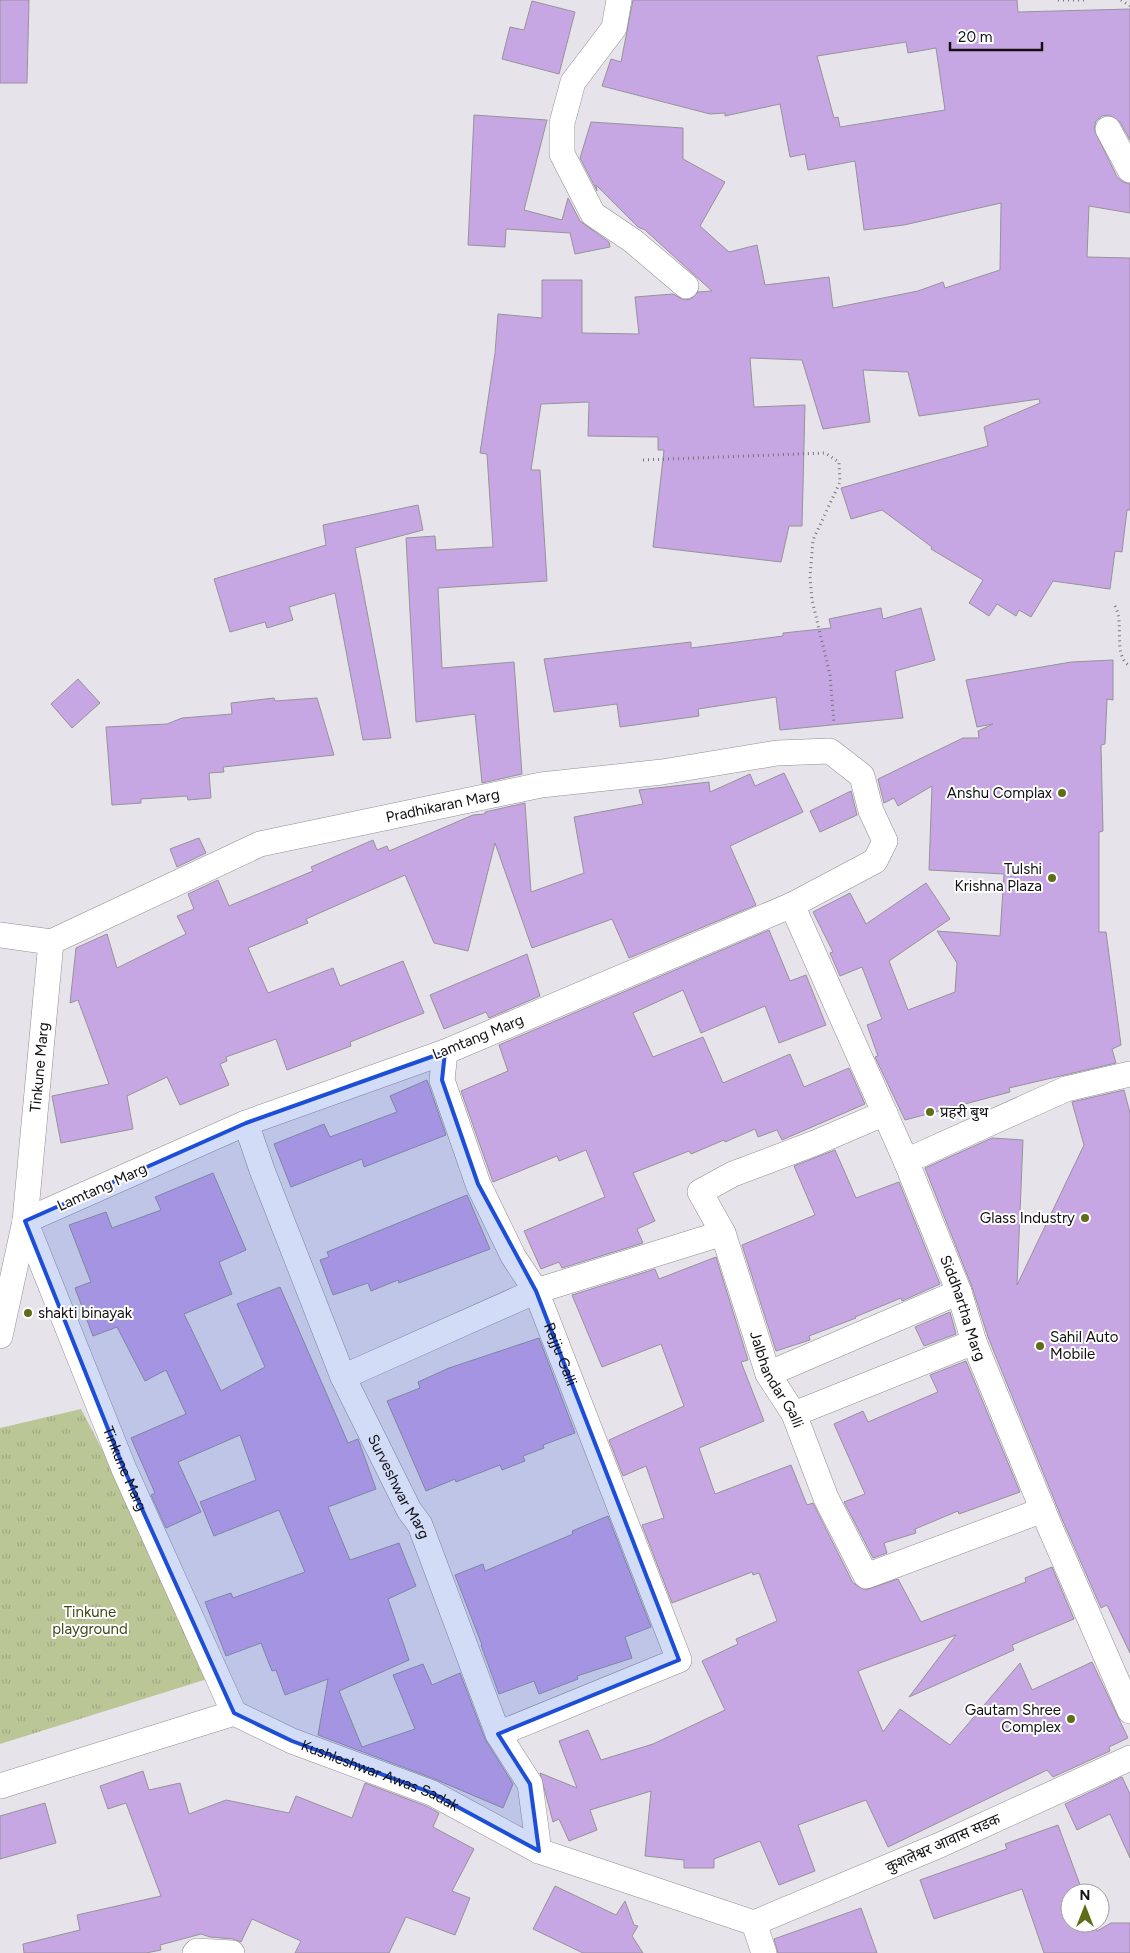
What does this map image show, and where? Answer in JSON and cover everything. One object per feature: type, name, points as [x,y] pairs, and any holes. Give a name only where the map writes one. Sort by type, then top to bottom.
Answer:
[{"type":"street","points":[[619,0],[614,28],[573,82],[562,123],[562,154],[593,214],[633,240],[686,286]]},
{"type":"street","points":[[1108,129],[1130,170]]},
{"type":"street","name":"Lamtang Marg","points":[[25,1221],[246,1123],[445,1052],[792,906],[875,861],[885,841],[871,811],[862,776],[830,751]]},
{"type":"street","name":"Pradhikaran Marg","points":[[51,942],[260,844],[541,785],[662,772],[777,753],[830,751]]},
{"type":"street","name":"Siddhartha Marg","points":[[792,906],[906,1161],[958,1292],[974,1342],[1130,1711]]},
{"type":"street","points":[[0,935],[51,942]]},
{"type":"street","name":"Tinkune Marg","points":[[0,1336],[25,1221],[51,942]]},
{"type":"street","name":"Rajju Galli","points":[[445,1052],[442,1080],[478,1184],[513,1256],[536,1291],[679,1660],[498,1734]]},
{"type":"street","points":[[906,1161],[1066,1089],[1130,1074]]},
{"type":"street","name":"Jalbhandar Galli","points":[[885,1113],[816,1143],[733,1174],[700,1192],[723,1233],[768,1374],[794,1414],[826,1498],[866,1576],[1044,1510]]},
{"type":"street","name":"Surveshwar Marg","points":[[246,1123],[262,1170],[343,1377],[409,1510],[420,1525],[498,1734],[530,1784],[539,1852]]},
{"type":"street","name":"Tinkune Marg","points":[[25,1221],[124,1469],[234,1713]]},
{"type":"street","points":[[343,1377],[536,1291],[723,1233]]},
{"type":"street","points":[[768,1374],[958,1292]]},
{"type":"street","points":[[794,1414],[974,1342]]},
{"type":"street","points":[[0,1786],[234,1713]]},
{"type":"street","name":"Kushleshwar Awas Sadak","points":[[234,1713],[292,1741],[432,1793],[539,1852],[754,1923]]},
{"type":"street","name":"कुशलेश्वर आवास सडक","points":[[754,1923],[940,1845],[1130,1758]]},
{"type":"street","points":[[754,1923],[764,1953]]},
{"type":"street","points":[[196,1953],[197,1951],[232,1953]]},
{"type":"path","points":[[1058,0],[1084,0]]},
{"type":"path","points":[[1121,0],[1130,6]]},
{"type":"path","points":[[643,460],[826,453],[839,462],[840,482],[813,540],[810,577],[812,600],[830,675],[834,716],[833,741],[830,751]]},
{"type":"path","points":[[1115,606],[1120,626],[1120,649],[1126,664],[1130,666]]},
{"type":"highlighted area","points":[[445,1052],[442,1080],[460,1137],[478,1184],[536,1291],[679,1660],[498,1734],[530,1784],[539,1851],[432,1793],[292,1741],[234,1713],[124,1469],[25,1221],[246,1123]]},
{"type":"green space","name":"Tinkune playground","points":[[81,1409],[220,1675],[0,1744],[0,1428]]},
{"type":"building","points":[[0,0],[29,0],[27,83],[0,83]]},
{"type":"building","points":[[633,0],[1017,0],[1018,12],[1130,9],[1130,140],[1120,122],[1109,115],[1102,116],[1096,121],[1094,129],[1117,177],[1123,182],[1130,184],[1130,213],[1089,206],[1087,257],[1130,258],[1130,510],[1127,510],[1122,552],[1115,551],[1110,589],[1053,581],[1031,617],[1019,610],[1016,616],[997,604],[989,616],[969,603],[983,580],[931,549],[932,547],[882,510],[851,519],[841,488],[988,446],[984,427],[1040,403],[1039,399],[919,416],[908,372],[863,370],[870,422],[823,429],[802,360],[750,358],[754,407],[805,405],[802,526],[789,526],[781,562],[653,547],[664,450],[658,450],[658,437],[588,436],[589,402],[541,404],[531,470],[540,470],[547,581],[438,588],[442,668],[514,662],[522,774],[482,783],[475,714],[416,722],[406,538],[435,536],[436,550],[493,547],[487,454],[480,453],[495,353],[498,314],[542,318],[542,280],[582,280],[582,333],[639,334],[635,297],[673,294],[684,300],[691,299],[698,292],[712,291],[645,230],[638,227],[596,185],[597,191],[580,158],[591,122],[683,128],[683,159],[725,182],[700,226],[729,252],[757,245],[765,285],[829,277],[833,308],[918,291],[943,282],[945,288],[1000,270],[1001,203],[904,225],[864,230],[855,161],[808,170],[805,154],[790,157],[780,104],[725,116],[725,113],[710,114],[602,86],[611,59],[621,62]],"holes":[[[906,42],[908,53],[936,48],[945,110],[840,127],[838,117],[834,118],[817,56]]]},
{"type":"building","points":[[532,1],[575,12],[559,74],[502,59],[510,27],[524,30]]},
{"type":"building","points":[[474,115],[547,120],[524,210],[562,220],[568,198],[580,221],[609,242],[610,247],[575,254],[570,233],[506,229],[505,247],[468,245]]},
{"type":"building","points":[[418,505],[423,530],[355,548],[391,738],[363,740],[335,593],[289,607],[293,620],[267,628],[265,622],[230,632],[214,579],[326,545],[323,525]]},
{"type":"building","points":[[881,608],[883,619],[921,608],[935,660],[895,671],[903,718],[780,730],[776,697],[698,709],[699,716],[620,727],[617,704],[554,712],[544,659],[691,642],[691,648],[783,636],[783,633],[831,628],[829,619]]},
{"type":"building","points":[[1113,660],[1113,700],[1107,699],[1105,744],[1101,745],[1103,831],[1099,832],[1099,932],[1106,932],[1121,1045],[1112,1049],[1116,1063],[1009,1088],[1010,1092],[905,1120],[875,1057],[878,1056],[867,1025],[882,1019],[862,967],[840,976],[830,953],[833,952],[813,912],[850,893],[866,924],[926,883],[950,919],[889,961],[908,1010],[955,992],[957,963],[937,931],[1000,936],[1004,874],[929,870],[932,786],[898,806],[894,798],[884,803],[878,779],[963,738],[979,738],[978,731],[993,724],[977,727],[966,680],[1071,662]]},
{"type":"building","points":[[78,679],[100,703],[72,728],[51,704]]},
{"type":"building","points":[[274,698],[275,701],[317,698],[334,755],[223,767],[224,772],[209,773],[211,798],[188,800],[187,796],[141,799],[141,803],[112,805],[106,727],[167,724],[182,718],[232,714],[231,703]]},
{"type":"building","points":[[784,773],[803,812],[730,846],[756,905],[629,958],[612,919],[532,948],[495,843],[468,951],[434,943],[405,875],[306,919],[308,923],[248,948],[268,993],[333,968],[340,986],[403,961],[424,1013],[350,1042],[351,1046],[287,1070],[276,1039],[226,1057],[227,1061],[220,1064],[229,1085],[180,1105],[167,1077],[127,1096],[133,1129],[61,1143],[52,1096],[109,1084],[78,1000],[70,1003],[76,948],[107,934],[117,968],[186,934],[177,916],[194,909],[188,894],[218,880],[229,906],[313,871],[311,867],[373,840],[377,850],[387,846],[389,851],[473,815],[485,814],[485,812],[525,803],[531,892],[584,873],[574,817],[643,804],[639,790],[709,782],[710,792],[750,774],[755,786]]},
{"type":"building","points":[[851,791],[857,815],[820,832],[810,811]]},
{"type":"building","points":[[199,838],[206,853],[177,867],[170,849]]},
{"type":"building","points":[[769,930],[790,981],[806,975],[826,1025],[779,1043],[765,1006],[701,1033],[683,990],[633,1013],[653,1057],[703,1037],[723,1083],[790,1054],[804,1087],[849,1068],[865,1104],[782,1140],[777,1130],[758,1137],[755,1129],[725,1142],[724,1140],[691,1154],[689,1151],[633,1173],[655,1221],[637,1229],[643,1243],[562,1268],[559,1262],[541,1269],[524,1231],[605,1197],[586,1150],[559,1161],[557,1156],[493,1182],[461,1091],[508,1071],[499,1045]]},
{"type":"building","points":[[527,954],[540,996],[489,1018],[486,1012],[444,1029],[430,995]]},
{"type":"building","points":[[427,1080],[446,1135],[364,1167],[362,1159],[291,1187],[274,1144],[324,1124],[330,1137],[397,1112],[390,1096]]},
{"type":"building","points":[[1124,1090],[1130,1113],[1130,1653],[1107,1605],[1101,1608],[1062,1519],[988,1337],[972,1287],[925,1168],[992,1138],[1023,1140],[1017,1285],[1084,1145],[1072,1102]]},
{"type":"building","points":[[835,1150],[856,1198],[899,1182],[940,1284],[902,1301],[901,1298],[809,1336],[810,1340],[776,1351],[742,1245],[815,1215],[794,1166]]},
{"type":"building","points":[[213,1173],[246,1250],[219,1262],[232,1294],[184,1314],[221,1391],[265,1367],[237,1304],[280,1287],[348,1443],[358,1439],[376,1489],[328,1507],[350,1560],[399,1543],[416,1586],[388,1599],[409,1660],[339,1691],[362,1747],[415,1729],[393,1675],[423,1664],[432,1685],[460,1673],[485,1739],[513,1784],[503,1808],[437,1780],[318,1735],[328,1679],[285,1695],[276,1670],[272,1671],[261,1643],[226,1656],[205,1602],[231,1593],[233,1598],[305,1572],[279,1510],[214,1536],[200,1502],[256,1480],[240,1435],[178,1462],[201,1512],[166,1528],[151,1495],[155,1493],[131,1438],[186,1414],[166,1370],[145,1381],[117,1327],[93,1336],[75,1288],[91,1282],[69,1225],[106,1212],[112,1228],[161,1210],[155,1197]]},
{"type":"building","points":[[467,1195],[490,1249],[399,1283],[398,1280],[371,1291],[368,1283],[333,1295],[320,1260],[329,1257],[327,1252]]},
{"type":"building","points":[[716,1257],[748,1360],[741,1362],[764,1421],[699,1448],[715,1494],[791,1465],[807,1505],[813,1503],[853,1583],[865,1590],[898,1579],[921,1622],[1026,1582],[1025,1578],[1052,1567],[1074,1619],[1012,1645],[1014,1650],[909,1697],[956,1635],[858,1671],[883,1732],[900,1709],[950,1745],[1020,1663],[1032,1690],[1092,1662],[1128,1738],[1109,1747],[1110,1751],[1053,1777],[1047,1770],[888,1847],[866,1800],[798,1825],[815,1871],[779,1885],[760,1841],[714,1859],[714,1868],[684,1868],[684,1860],[645,1856],[651,1791],[590,1810],[597,1830],[569,1841],[559,1819],[553,1822],[540,1773],[577,1788],[559,1741],[588,1730],[601,1760],[653,1744],[725,1710],[702,1661],[738,1644],[736,1639],[777,1621],[759,1573],[753,1575],[752,1572],[672,1603],[642,1525],[664,1518],[646,1466],[623,1476],[609,1440],[684,1406],[661,1344],[602,1367],[572,1295],[655,1269],[659,1279]]},
{"type":"building","points":[[950,1312],[956,1334],[924,1346],[915,1327]]},
{"type":"building","points":[[539,1338],[575,1433],[543,1445],[544,1448],[523,1456],[525,1461],[502,1470],[500,1465],[456,1482],[455,1479],[426,1491],[387,1401],[420,1388],[418,1382],[449,1368]]},
{"type":"building","points":[[966,1361],[1020,1492],[959,1514],[958,1511],[915,1529],[916,1533],[884,1543],[887,1553],[873,1558],[844,1502],[865,1494],[834,1424],[863,1411],[868,1422],[938,1392],[930,1375]]},
{"type":"building","points":[[608,1516],[651,1627],[625,1637],[632,1658],[577,1676],[578,1679],[539,1694],[534,1681],[499,1694],[455,1575],[483,1564],[485,1571],[573,1534],[572,1531]]},
{"type":"building","points":[[143,1771],[149,1790],[180,1783],[189,1814],[226,1800],[289,1813],[296,1796],[352,1818],[365,1783],[426,1806],[439,1813],[433,1827],[474,1849],[452,1891],[470,1898],[455,1935],[406,1917],[389,1953],[295,1953],[301,1941],[252,1919],[241,1942],[201,1934],[160,1945],[161,1950],[146,1953],[24,1953],[23,1944],[80,1930],[77,1915],[161,1896],[126,1803],[108,1809],[100,1786]]},
{"type":"building","points":[[1122,1777],[1130,1794],[1130,1858],[1110,1814],[1077,1830],[1065,1804]]},
{"type":"building","points":[[45,1803],[56,1843],[0,1859],[0,1816]]},
{"type":"building","points":[[1058,1825],[1079,1883],[1060,1883],[1060,1933],[1110,1933],[1111,1923],[1130,1923],[1130,1953],[1044,1953],[1022,1889],[934,1919],[920,1880],[1007,1849],[1005,1844]]},
{"type":"building","points":[[555,1886],[616,1915],[625,1901],[634,1925],[638,1926],[632,1936],[643,1953],[583,1953],[533,1929]]},
{"type":"building","points":[[861,1908],[877,1953],[778,1953],[774,1939]]},
{"type":"place","name":"Anshu Complax","points":[[1062,793]]},
{"type":"place","name":"Tulshi Krishna Plaza","points":[[1052,878]]},
{"type":"place","name":"प्रहरी बुथ","points":[[930,1112]]},
{"type":"place","name":"Glass Industry","points":[[1085,1218]]},
{"type":"place","name":"shakti binayak","points":[[28,1313]]},
{"type":"place","name":"Sahil Auto Mobile","points":[[1040,1346]]},
{"type":"place","name":"Gautam Shree Complex","points":[[1071,1719]]}]
